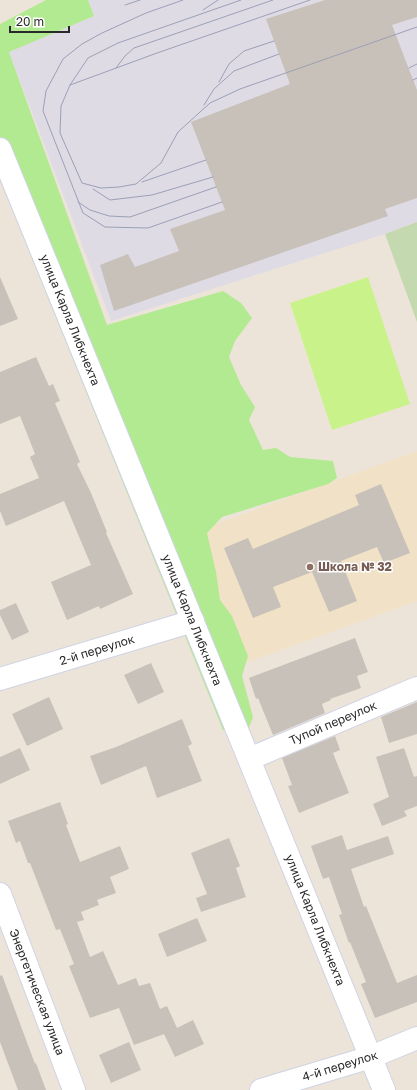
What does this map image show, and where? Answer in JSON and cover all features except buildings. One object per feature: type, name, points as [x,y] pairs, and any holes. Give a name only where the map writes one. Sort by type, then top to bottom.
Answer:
[{"type":"street","name":"улица Карла Либкнехта","points":[[0,149],[384,1090]]},
{"type":"street","name":"2-й переулок","points":[[0,679],[193,621]]},
{"type":"street","name":"Тупой переулок","points":[[249,759],[417,688]]},
{"type":"street","name":"Энергетическая улица","points":[[0,894],[74,1090]]},
{"type":"street","name":"4-й переулок","points":[[261,1090],[371,1057],[417,1038]]},
{"type":"shaded area","points":[[88,0],[417,0],[417,222],[385,234],[111,321],[9,52],[94,16]]},
{"type":"shaded area","name":"Школа № 32","points":[[417,451],[417,601],[240,665],[191,533]]},
{"type":"green space","points":[[46,0],[88,0],[94,16],[9,52],[107,325],[223,291],[241,303],[252,318],[235,341],[229,357],[241,385],[255,407],[249,420],[263,450],[276,448],[290,457],[333,461],[337,478],[328,484],[222,517],[207,533],[216,572],[220,600],[232,616],[248,656],[242,676],[253,717],[248,730],[223,730],[0,179],[0,24]]},
{"type":"green space","points":[[417,222],[417,322],[385,234]]},
{"type":"green space","points":[[368,277],[410,404],[332,430],[290,303]]},
{"type":"tram line","points":[[125,5],[140,0]]},
{"type":"tram line","points":[[183,0],[146,13],[102,33],[82,44],[63,59],[46,91],[43,111],[83,213],[105,227],[148,228],[222,202]]},
{"type":"tram line","points":[[203,10],[218,0]]},
{"type":"tram line","points":[[70,85],[88,58],[118,43],[241,0]]},
{"type":"tram line","points":[[116,68],[125,56],[134,48],[273,0]]},
{"type":"tram line","points":[[310,0],[70,85],[61,106],[60,133],[82,183],[101,188],[136,184],[161,163],[178,132],[210,103],[240,89],[417,27]]},
{"type":"tram line","points":[[219,82],[229,64],[244,51],[274,41]]},
{"type":"tram line","points":[[204,105],[214,89],[234,71],[279,54]]},
{"type":"tram line","points":[[409,68],[417,64]]},
{"type":"tram line","points":[[413,80],[417,78]]},
{"type":"tram line","points":[[142,182],[206,160]]},
{"type":"tram line","points":[[93,189],[110,200],[152,195],[213,177]]},
{"type":"tram line","points":[[78,202],[90,210],[109,216],[130,217],[216,187]]},
{"type":"place","name":"Школа № 32","points":[[310,567]]}]
